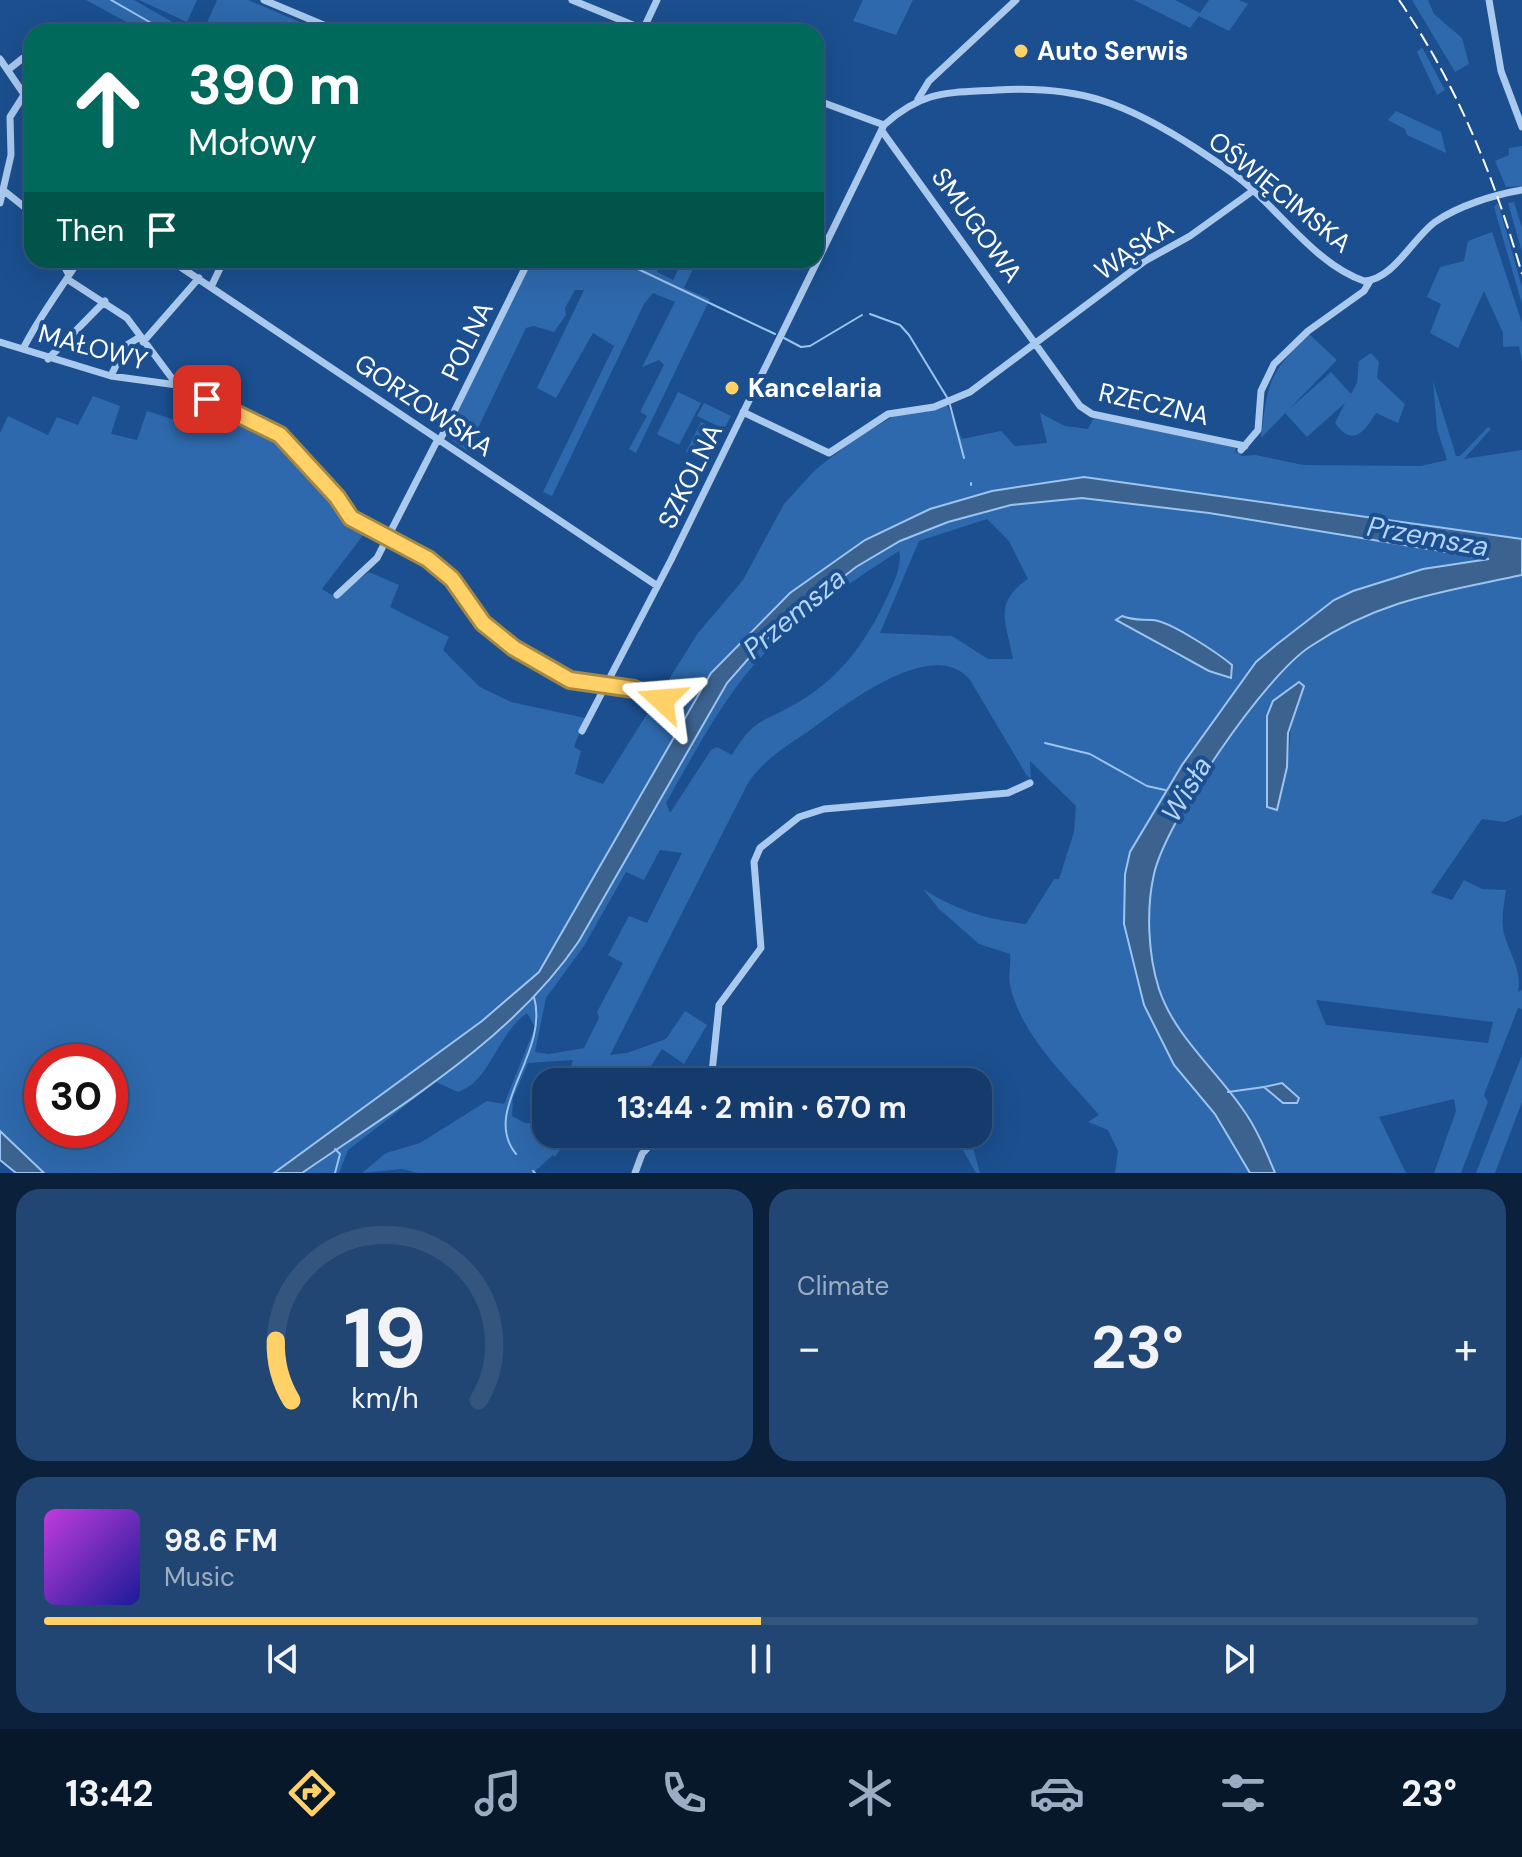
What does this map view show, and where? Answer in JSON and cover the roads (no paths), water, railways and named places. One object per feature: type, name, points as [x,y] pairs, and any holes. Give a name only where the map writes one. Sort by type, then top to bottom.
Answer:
[{"type":"street","points":[[264,0],[321,24]]},
{"type":"street","points":[[572,0],[629,24]]},
{"type":"street","points":[[648,24],[657,0]]},
{"type":"street","points":[[824,103],[883,128],[918,99],[929,81],[1016,0]]},
{"type":"street","points":[[1489,0],[1501,71],[1522,127]]},
{"type":"street","points":[[8,70],[24,58]]},
{"type":"street","points":[[0,59],[24,95],[10,117],[11,155],[1,196],[24,209]]},
{"type":"street","name":"OŚWIĘCIMSKA","points":[[918,99],[1025,89],[1108,101],[1160,125],[1254,190],[1309,244],[1358,279],[1370,281],[1386,271],[1436,221],[1489,198],[1522,190]]},
{"type":"street","name":"SMUGOWA","points":[[883,128],[1038,344]]},
{"type":"street","name":"SZKOLNA","points":[[824,248],[883,128]]},
{"type":"street","name":"WĄSKA","points":[[743,412],[829,453],[888,414],[950,403],[1038,344],[1145,261],[1190,236],[1254,190]]},
{"type":"street","points":[[64,268],[68,277],[127,318],[177,385],[280,435],[331,490],[351,518],[428,559],[452,579],[483,623],[514,648],[570,680],[634,689],[662,700]]},
{"type":"street","points":[[23,349],[38,319],[74,268]]},
{"type":"street","name":"GORZOWSKA","points":[[183,268],[656,585]]},
{"type":"street","points":[[211,287],[220,268]]},
{"type":"street","name":"POLNA","points":[[337,595],[371,565],[387,539],[525,268]]},
{"type":"street","name":"SZKOLNA","points":[[582,731],[814,268]]},
{"type":"street","points":[[111,376],[125,346],[142,339],[199,278]]},
{"type":"street","name":"RZECZNA","points":[[1038,344],[1080,406],[1092,414],[1243,448],[1258,430],[1261,391],[1274,364],[1308,331],[1364,291],[1370,281]]},
{"type":"street","points":[[48,359],[105,301]]},
{"type":"street","name":"MAŁOWY","points":[[0,342],[111,376],[177,385]]},
{"type":"street","points":[[712,1068],[719,1005],[761,948],[753,867],[760,848],[810,813],[1008,793],[1030,783]]},
{"type":"street","points":[[635,1173],[647,1148]]},
{"type":"water","points":[[1084,477],[1522,539],[1522,575],[1388,607],[1337,630],[1292,662],[1269,686],[1220,751],[1162,850],[1151,888],[1149,917],[1152,962],[1159,989],[1174,1022],[1247,1115],[1275,1173],[1250,1173],[1215,1114],[1174,1065],[1144,1005],[1124,924],[1125,874],[1130,852],[1182,765],[1256,662],[1276,645],[1334,600],[1353,591],[1423,569],[1489,559],[1209,513],[1082,498],[1011,505],[948,522],[900,541],[856,567],[797,613],[763,642],[727,683],[579,941],[552,977],[487,1040],[415,1096],[302,1173],[274,1173],[482,1021],[539,972],[711,673],[790,593],[865,540],[930,509],[992,491]]},
{"type":"water","points":[[1122,616],[1161,622],[1182,632],[1232,665],[1231,678],[1209,671],[1116,620]]},
{"type":"water","points":[[1299,682],[1304,686],[1288,733],[1287,767],[1277,810],[1267,807],[1267,716],[1273,701]]},
{"type":"water","points":[[1282,1083],[1299,1098],[1297,1103],[1283,1103],[1264,1087]]},
{"type":"water","points":[[0,1131],[44,1173],[16,1173],[0,1160]]},
{"type":"waterway","points":[[111,0],[153,24]]},
{"type":"waterway","points":[[636,268],[775,334]]},
{"type":"waterway","points":[[870,314],[900,325],[948,399]]},
{"type":"waterway","points":[[784,338],[801,347],[810,346],[862,315]]},
{"type":"waterway","points":[[950,405],[964,458]]},
{"type":"waterway","name":"Wisła","points":[[1045,743],[1090,754],[1147,786],[1165,790]]},
{"type":"waterway","points":[[516,1154],[507,1137],[506,1119],[533,1039],[536,1018],[534,997]]},
{"type":"waterway","points":[[1228,1092],[1264,1087]]},
{"type":"waterway","points":[[335,1149],[340,1154],[335,1173]]},
{"type":"railway","points":[[1399,0],[1439,65],[1472,132],[1522,274]]},
{"type":"place","name":"Auto Serwis","points":[[1021,51]]},
{"type":"place","name":"Kancelaria","points":[[732,388]]},
{"type":"water label","name":"Przemsza","points":[[1428,536]]},
{"type":"water label","name":"Przemsza","points":[[794,613]]}]
